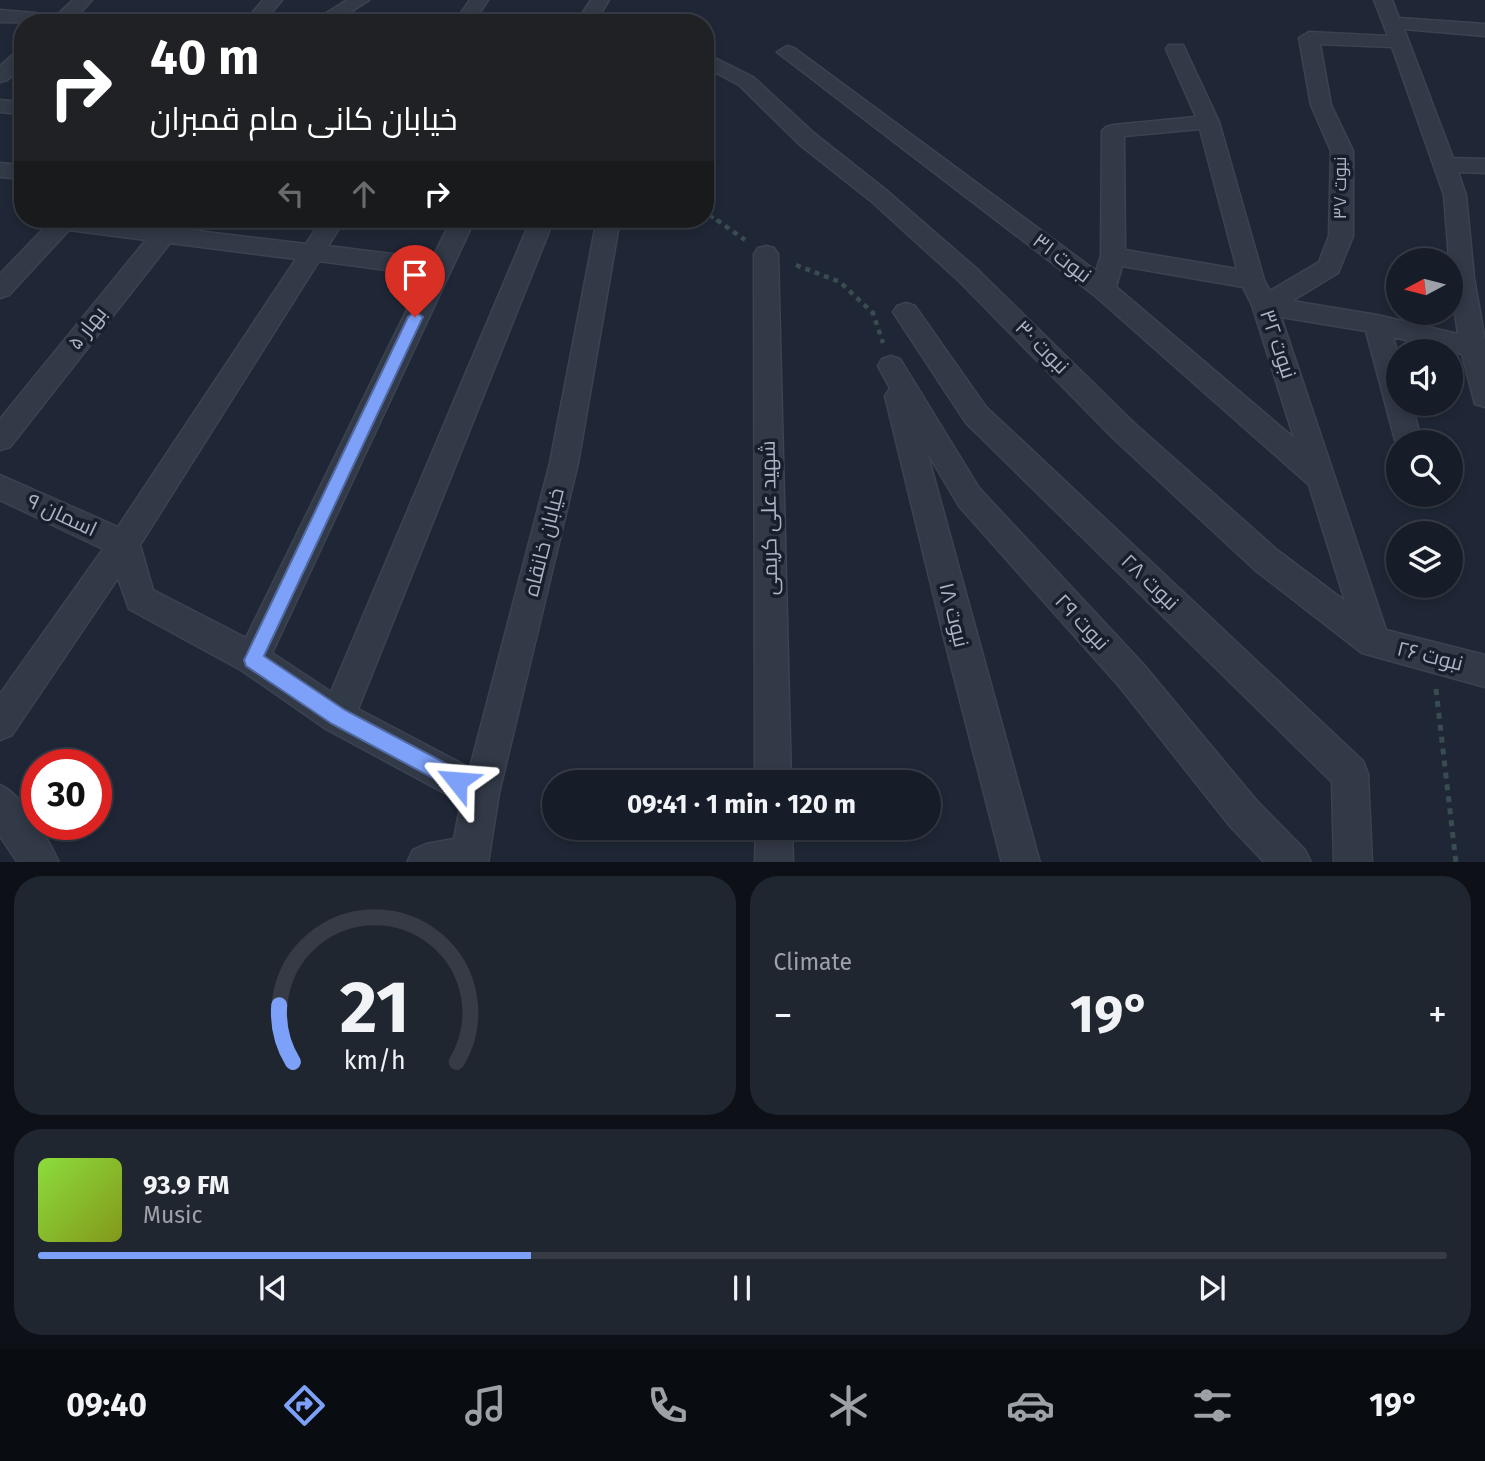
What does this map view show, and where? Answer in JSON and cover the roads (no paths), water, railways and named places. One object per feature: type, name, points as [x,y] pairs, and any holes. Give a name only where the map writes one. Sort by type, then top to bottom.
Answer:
[{"type":"street","points":[[69,14],[83,0]]},
{"type":"street","points":[[261,14],[273,0]]},
{"type":"street","points":[[336,14],[361,0]]},
{"type":"street","points":[[1383,0],[1426,109],[1455,195],[1462,278],[1473,347],[1485,397]]},
{"type":"street","points":[[1397,33],[1485,30]]},
{"type":"street","name":"نبوت ۳۷","points":[[1265,305],[1329,267],[1340,236],[1342,151],[1321,105],[1309,38],[1397,33]]},
{"type":"street","name":"نبوت ۳۲","points":[[1176,49],[1209,122],[1252,280],[1265,305],[1374,642]]},
{"type":"street","name":"نبوت ۳۱","points":[[787,52],[1103,289],[1323,480]]},
{"type":"street","points":[[0,76],[14,64]]},
{"type":"street","name":"نبوت ۳۰","points":[[714,64],[746,81],[807,139],[879,196],[970,276],[1125,431],[1266,560],[1374,642]]},
{"type":"street","points":[[1103,289],[1112,256],[1114,131],[1209,122]]},
{"type":"street","points":[[1443,164],[1485,166]]},
{"type":"street","points":[[5,279],[56,228]]},
{"type":"street","name":"بهار ۵","points":[[0,439],[169,228]]},
{"type":"street","points":[[175,228],[311,254],[438,268]]},
{"type":"street","points":[[0,723],[124,544],[328,228]]},
{"type":"street","points":[[253,660],[458,228]]},
{"type":"street","points":[[338,717],[539,228]]},
{"type":"street","name":"خیابان خانقاه","points":[[470,859],[481,793],[564,463],[607,228]]},
{"type":"street","name":"شهید علی کریمی","points":[[766,254],[773,770]]},
{"type":"street","points":[[1112,256],[1252,280]]},
{"type":"street","points":[[1265,305],[1377,324],[1473,347]]},
{"type":"street","name":"نبوت ۲۸","points":[[906,312],[976,415],[1350,774],[1353,862]]},
{"type":"street","points":[[1377,324],[1405,430]]},
{"type":"street","name":"نبوت ۱۸","points":[[891,366],[961,642],[1021,862]]},
{"type":"street","name":"نبوت ۲۹","points":[[891,366],[969,497],[1131,675],[1243,813],[1291,862]]},
{"type":"street","name":"اسمان ۹","points":[[0,486],[124,544]]},
{"type":"street","points":[[124,544],[140,599],[253,660],[338,717],[481,793]]},
{"type":"street","name":"نبوت ۲۶","points":[[1374,642],[1485,671]]},
{"type":"street","points":[[0,803],[39,862]]},
{"type":"street","points":[[774,840],[774,862]]},
{"type":"street","points":[[437,862],[470,859]]}]
